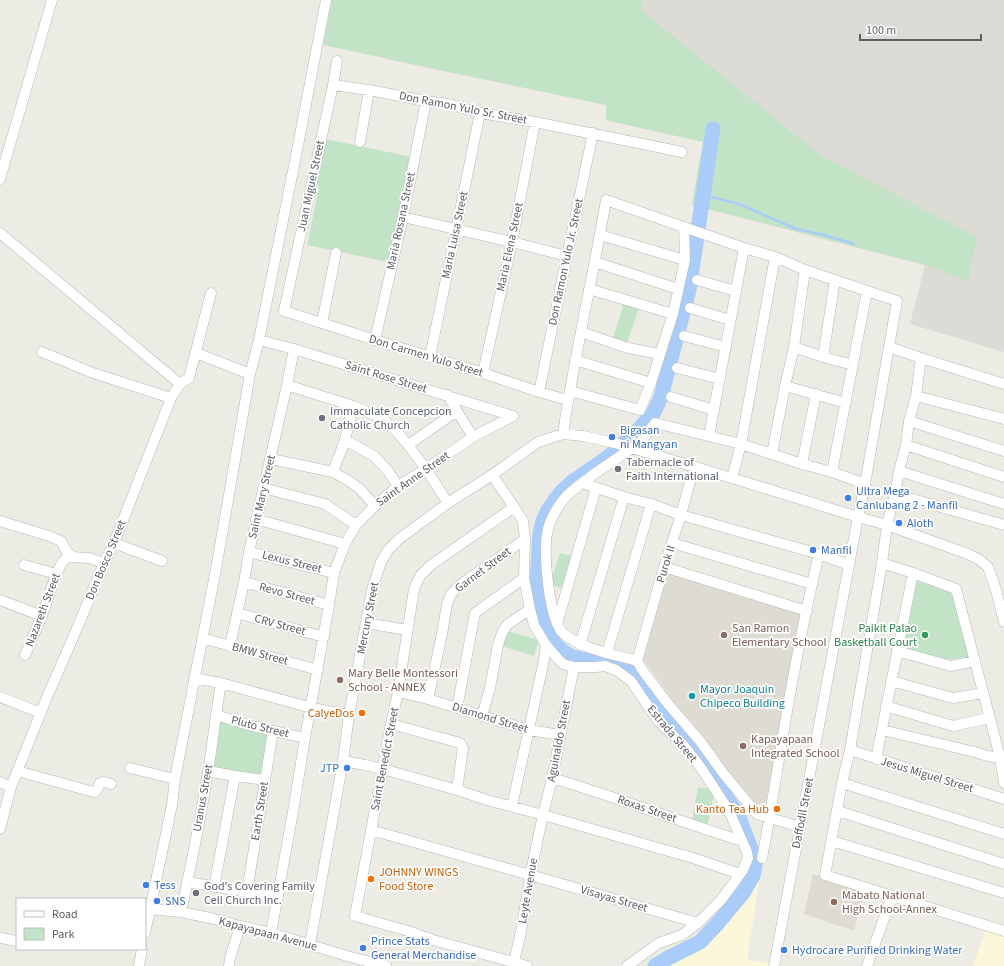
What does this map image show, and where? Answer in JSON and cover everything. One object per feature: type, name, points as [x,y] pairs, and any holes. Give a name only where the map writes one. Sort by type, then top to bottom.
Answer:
[{"type":"street","points":[[0,179],[52,0]]},
{"type":"street","points":[[146,927],[172,805],[175,779],[250,374],[259,340],[326,0]]},
{"type":"street","name":"Juan Miguel Street","points":[[284,311],[337,61]]},
{"type":"street","name":"Don Ramon Yulo Sr. Street","points":[[333,85],[449,104],[480,113],[593,133],[682,152]]},
{"type":"street","points":[[360,142],[369,90]]},
{"type":"street","name":"Maria Rosana Street","points":[[375,340],[403,217],[426,101]]},
{"type":"street","name":"Maria Luisa Street","points":[[430,357],[480,113]]},
{"type":"street","name":"Maria Elena Street","points":[[484,373],[512,242],[535,122]]},
{"type":"street","name":"Don Ramon Yulo Jr. Street","points":[[539,392],[593,133]]},
{"type":"street","points":[[832,472],[867,291],[805,270],[775,257],[744,248],[606,200],[575,360],[563,434],[582,436],[624,446],[887,525],[968,554],[980,560],[988,567],[1000,589],[1004,622]]},
{"type":"street","points":[[403,217],[567,256]]},
{"type":"street","points":[[575,360],[651,383],[673,314],[685,260],[687,228]]},
{"type":"street","points":[[0,233],[180,384]]},
{"type":"street","points":[[600,235],[685,260]]},
{"type":"street","points":[[709,436],[744,248]]},
{"type":"street","points":[[322,323],[336,254]]},
{"type":"street","points":[[732,478],[741,444],[775,257]]},
{"type":"street","points":[[595,262],[678,289]]},
{"type":"street","points":[[772,454],[784,386],[794,347],[805,270]]},
{"type":"street","points":[[697,280],[736,291]]},
{"type":"street","points":[[823,357],[835,280]]},
{"type":"street","points":[[589,289],[673,314]]},
{"type":"street","name":"Daffodil Street","points":[[774,966],[865,484],[897,301],[867,291]]},
{"type":"street","name":"Don Bosco Street","points":[[0,829],[11,787],[17,771],[104,563],[114,543],[171,398],[180,384],[189,378],[211,293]]},
{"type":"street","points":[[690,308],[730,320]]},
{"type":"street","name":"Don Carmen Yulo Street","points":[[284,311],[484,373],[539,392],[569,396],[640,410],[651,383]]},
{"type":"street","points":[[581,332],[628,348],[660,354]]},
{"type":"street","points":[[684,336],[726,347]]},
{"type":"street","name":"Saint Rose Street","points":[[259,340],[294,348],[513,416]]},
{"type":"street","points":[[794,347],[853,365]]},
{"type":"street","points":[[889,347],[1004,384]]},
{"type":"street","name":"Saint Mary Street","points":[[230,646],[256,519],[271,459],[294,348]]},
{"type":"street","points":[[42,352],[93,373],[171,398]]},
{"type":"street","points":[[196,353],[250,374]]},
{"type":"street","points":[[922,358],[916,396],[909,421],[906,445],[887,525],[882,564],[850,750],[842,783],[826,875],[1004,931]]},
{"type":"street","points":[[677,368],[720,379]]},
{"type":"street","points":[[287,385],[353,406],[380,417],[397,432],[408,445],[448,503]]},
{"type":"street","points":[[784,386],[846,403]]},
{"type":"street","points":[[802,464],[816,394]]},
{"type":"street","points":[[448,395],[474,436]]},
{"type":"street","points":[[916,396],[1004,419]]},
{"type":"street","points":[[670,397],[714,410]]},
{"type":"street","points":[[333,472],[345,440],[353,406]]},
{"type":"street","points":[[408,445],[457,411]]},
{"type":"street","name":"Saint Anne Street","points":[[271,933],[305,738],[312,708],[334,573],[345,544],[356,525],[398,486],[474,436],[513,416]]},
{"type":"street","points":[[909,421],[1004,451]]},
{"type":"street","points":[[800,827],[757,814],[700,741],[642,671],[637,661],[580,645],[562,633],[557,624],[549,590],[545,560],[546,536],[551,519],[570,492],[624,446],[641,440],[655,423],[741,444],[832,472],[865,484]]},
{"type":"street","name":"Mercury Street","points":[[310,944],[366,622],[372,590],[381,562],[388,550],[399,539],[448,503],[492,475],[538,442],[563,434]]},
{"type":"street","points":[[345,440],[374,456],[388,471],[398,486]]},
{"type":"street","points":[[906,445],[1004,477]]},
{"type":"street","points":[[271,459],[333,472],[360,489],[375,506]]},
{"type":"street","name":"Purok II","points":[[637,661],[694,467]]},
{"type":"street","points":[[899,471],[1004,504]]},
{"type":"street","points":[[492,475],[523,521],[525,539],[524,578],[534,625],[546,645],[558,660],[563,664],[574,667]]},
{"type":"street","points":[[582,483],[651,504],[681,515],[820,554],[849,565]]},
{"type":"street","points":[[263,488],[325,504],[356,525]]},
{"type":"street","points":[[557,624],[596,488]]},
{"type":"street","points":[[895,494],[1004,525]]},
{"type":"street","points":[[580,645],[624,497]]},
{"type":"street","points":[[607,653],[651,504]]},
{"type":"street","name":"Saint Benedict Street","points":[[513,964],[355,916],[398,692],[414,589],[420,576],[431,565],[514,507]]},
{"type":"street","points":[[256,519],[345,544]]},
{"type":"street","points":[[0,521],[61,541],[65,549],[72,557],[88,558],[104,563]]},
{"type":"street","name":"Garnet Street","points":[[428,699],[450,594],[460,585],[525,539]]},
{"type":"street","points":[[114,543],[162,561]]},
{"type":"street","points":[[672,543],[812,584]]},
{"type":"street","name":"Lexus Street","points":[[249,552],[334,573]]},
{"type":"street","points":[[762,858],[788,707],[812,584],[820,554]]},
{"type":"street","name":"Nazareth Street","points":[[25,655],[42,616],[56,574],[67,557],[72,557]]},
{"type":"street","points":[[882,564],[913,573],[956,589],[989,718],[1002,757],[1004,783]]},
{"type":"street","points":[[24,565],[56,574]]},
{"type":"street","points":[[664,567],[807,611]]},
{"type":"street","points":[[876,759],[913,573]]},
{"type":"street","points":[[457,708],[475,613],[524,578]]},
{"type":"street","name":"Revo Street","points":[[244,582],[329,605]]},
{"type":"street","points":[[0,600],[42,616]]},
{"type":"street","points":[[482,716],[490,688],[498,645],[502,633],[507,625],[530,609]]},
{"type":"street","name":"CRV Street","points":[[237,613],[324,637]]},
{"type":"street","points":[[366,622],[407,630]]},
{"type":"street","name":"BMW Street","points":[[202,638],[318,670]]},
{"type":"street","points":[[512,806],[546,645]]},
{"type":"street","points":[[897,651],[951,666],[974,661]]},
{"type":"street","name":"Estrada Street","points":[[574,667],[605,666],[616,670],[631,681],[658,721],[685,747],[701,768],[729,811],[748,858],[746,866],[721,900],[698,923],[682,935],[659,943],[627,966]]},
{"type":"street","name":"Aguinaldo Street","points":[[543,815],[552,778],[574,667]]},
{"type":"street","points":[[194,678],[221,683],[312,708],[349,715]]},
{"type":"street","points":[[891,681],[953,698],[983,693]]},
{"type":"street","name":"Uranus Street","points":[[181,912],[208,771],[221,683]]},
{"type":"street","name":"Diamond Street","points":[[398,692],[428,699],[529,730],[560,735]]},
{"type":"street","points":[[0,697],[41,713]]},
{"type":"street","points":[[886,706],[953,726],[989,718]]},
{"type":"street","name":"Pluto Street","points":[[216,715],[248,725],[305,738]]},
{"type":"street","points":[[391,724],[460,743],[463,748],[457,790]]},
{"type":"street","name":"Earth Street","points":[[247,892],[273,730]]},
{"type":"street","points":[[882,730],[975,752],[989,757],[1002,757]]},
{"type":"street","name":"Jesus Miguel Street","points":[[850,750],[1004,799]]},
{"type":"street","points":[[343,761],[365,765],[457,790],[693,858],[740,874]]},
{"type":"street","points":[[130,768],[175,779]]},
{"type":"street","points":[[17,771],[94,792],[97,790],[100,783],[104,782],[111,784]]},
{"type":"street","points":[[208,771],[265,780]]},
{"type":"street","points":[[214,887],[235,776]]},
{"type":"street","name":"Roxas Street","points":[[552,778],[742,841]]},
{"type":"street","points":[[0,782],[11,787]]},
{"type":"street","points":[[842,783],[1004,834]]},
{"type":"street","points":[[838,810],[1004,864]]},
{"type":"street","name":"Leyte Avenue","points":[[513,964],[543,815]]},
{"type":"street","name":"Visayas Street","points":[[371,830],[698,923]]},
{"type":"street","points":[[832,841],[1004,893]]},
{"type":"street","points":[[187,882],[278,897]]},
{"type":"street","points":[[867,966],[892,896]]},
{"type":"street","name":"Kapayapaan Avenue","points":[[149,909],[181,912],[210,918],[271,933],[374,964],[386,966]]},
{"type":"street","points":[[231,965],[230,958],[240,926]]},
{"type":"street","points":[[0,938],[16,942]]},
{"type":"street","points":[[139,966],[142,950]]},
{"type":"street","points":[[513,964],[527,966]]},
{"type":"shaded area","points":[[398,0],[1004,0],[1004,352],[910,324],[925,265],[692,205],[703,142],[606,120],[606,105],[386,59]]},
{"type":"shaded area","name":"San Ramon Elementary School","points":[[668,571],[803,611],[766,802],[753,806],[677,707],[643,659]]},
{"type":"shaded area","name":"Mabato National High School-Annex","points":[[813,874],[865,890],[854,931],[804,914]]},
{"type":"shaded area","points":[[755,875],[760,876],[747,960],[770,964],[769,966],[660,966],[671,959],[698,948],[703,944],[745,895]]},
{"type":"shaded area","points":[[986,929],[1004,935],[1004,966],[973,966]]},
{"type":"green space","points":[[332,0],[643,0],[641,10],[820,155],[977,237],[968,281],[925,265],[692,205],[703,142],[606,120],[606,105],[323,45]]},
{"type":"green space","points":[[325,139],[412,157],[388,262],[307,245],[319,187],[317,184]]},
{"type":"green space","points":[[624,303],[639,308],[627,343],[613,338]]},
{"type":"green space","points":[[560,553],[572,556],[562,588],[550,584]]},
{"type":"green space","points":[[916,581],[947,590],[953,596],[969,657],[944,660],[901,647]]},
{"type":"green space","points":[[507,631],[539,640],[534,656],[502,646]]},
{"type":"green space","points":[[219,719],[270,735],[260,778],[210,768]]},
{"type":"green space","points":[[698,787],[715,790],[708,824],[692,821]]},
{"type":"green space","points":[[751,873],[755,875],[745,895],[703,944],[698,948],[671,959],[660,966],[647,966],[665,954],[688,945],[708,929],[739,892]]},
{"type":"waterway","points":[[655,966],[700,942],[718,923],[743,893],[753,876],[755,866],[753,854],[738,815],[699,756],[665,718],[643,684],[631,673],[607,662],[573,657],[565,653],[549,637],[543,621],[537,583],[540,533],[548,510],[563,490],[607,458],[639,429],[654,412],[661,397],[689,290],[713,129]]},
{"type":"waterway","points":[[703,195],[739,204],[796,229],[824,235],[854,244]]},
{"type":"place","name":"Immaculate Concepcion Catholic Church","points":[[322,418]]},
{"type":"place","name":"Bigasan ni Mangyan","points":[[612,437]]},
{"type":"place","name":"Tabernacle of Faith International","points":[[618,469]]},
{"type":"place","name":"Ultra Mega Canlubang 2 - Manfil","points":[[848,498]]},
{"type":"place","name":"Aloth","points":[[899,523]]},
{"type":"place","name":"Manfil","points":[[813,550]]},
{"type":"place","name":"San Ramon Elementary School","points":[[724,635]]},
{"type":"place","name":"Paikit Palao Basketball Court","points":[[925,635]]},
{"type":"place","name":"Mary Belle Montessori School - ANNEX","points":[[340,680]]},
{"type":"place","name":"Mayor Joaquin Chipeco Building","points":[[692,696]]},
{"type":"place","name":"CalyeDos","points":[[362,713]]},
{"type":"place","name":"Kapayapaan Integrated School","points":[[743,746]]},
{"type":"place","name":"JTP","points":[[347,768]]},
{"type":"place","name":"Kanto Tea Hub","points":[[777,809]]},
{"type":"place","name":"JOHNNY WINGS Food Store","points":[[371,879]]},
{"type":"place","name":"Tess","points":[[146,885]]},
{"type":"place","name":"God's Covering Family Cell Church Inc.","points":[[196,893]]},
{"type":"place","name":"SNS","points":[[157,901]]},
{"type":"place","name":"Mabato National High School-Annex","points":[[834,902]]},
{"type":"place","name":"Prince Stats General Merchandise","points":[[363,948]]},
{"type":"place","name":"Hydrocare Purified Drinking Water","points":[[784,950]]}]
